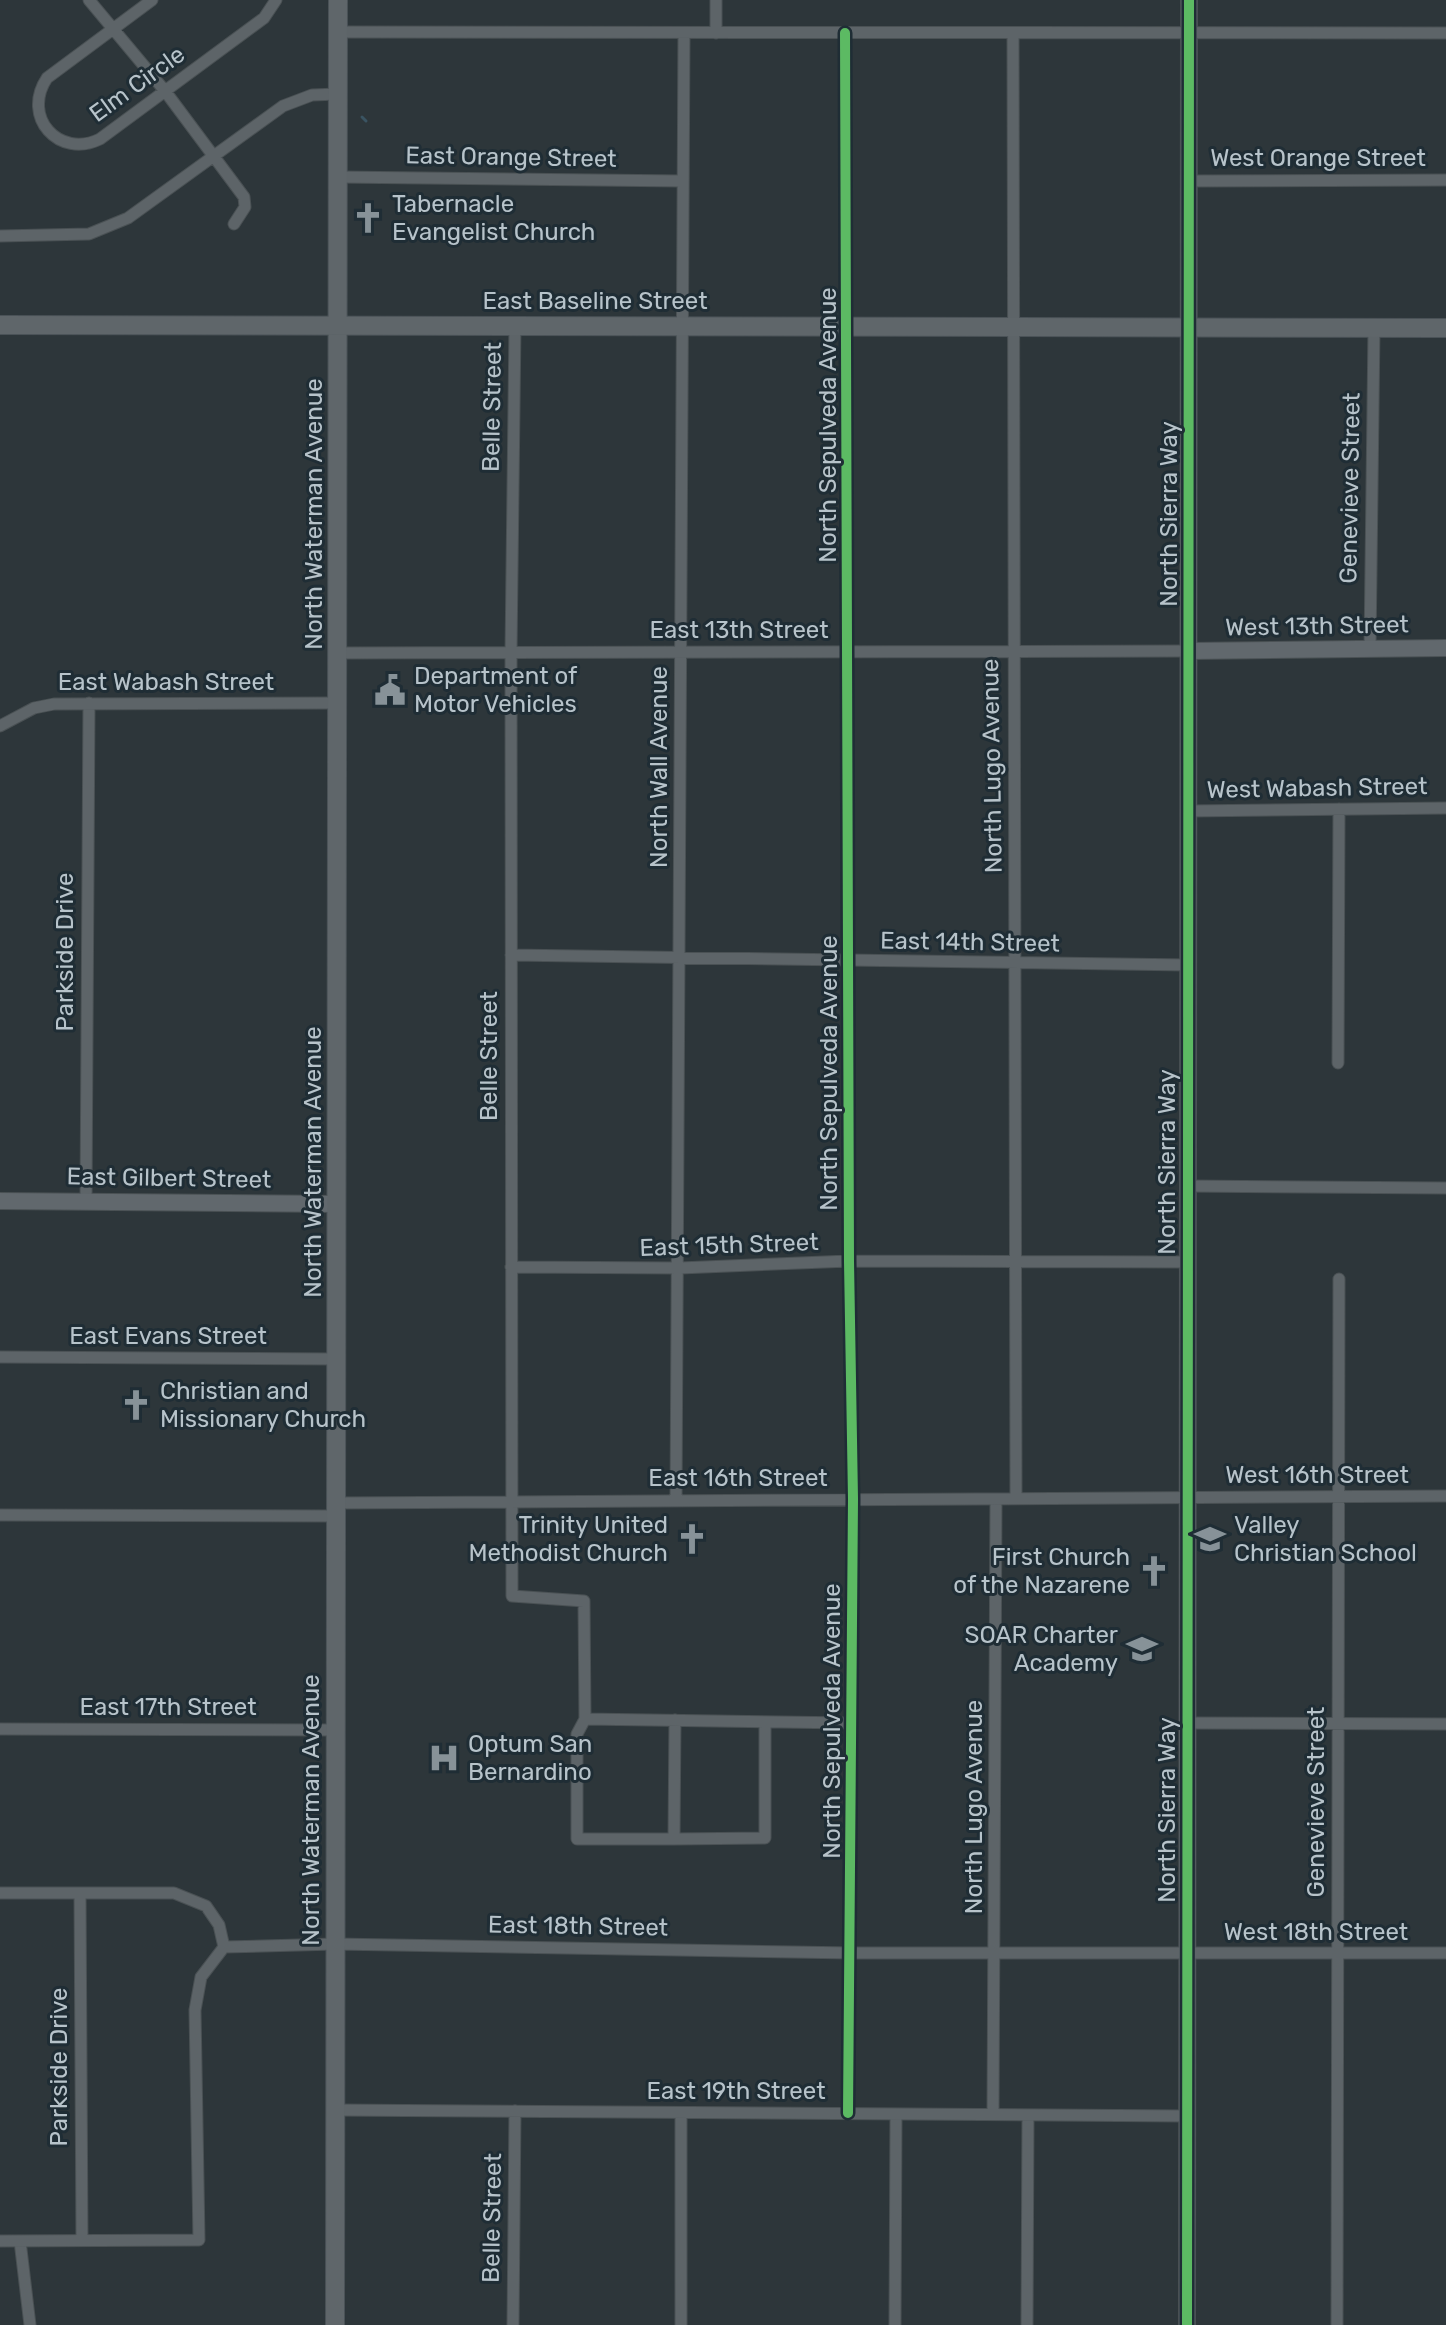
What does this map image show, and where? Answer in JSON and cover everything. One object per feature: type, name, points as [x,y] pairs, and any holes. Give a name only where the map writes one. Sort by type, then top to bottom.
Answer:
[{"type":"main road","name":"North Waterman Avenue","points":[[335,2325],[338,0]]},
{"type":"main road","name":"East Baseline Street","points":[[0,325],[1446,328]]},
{"type":"street","points":[[89,0],[115,27],[244,197],[237,220]]},
{"type":"street","name":"Elm Circle","points":[[152,0],[47,78],[37,106],[46,130],[69,144],[97,141],[264,18],[276,0]]},
{"type":"street","points":[[716,0],[716,33]]},
{"type":"street","name":"North Sierra Way","points":[[1187,2325],[1189,0]]},
{"type":"street","points":[[338,32],[1446,33]]},
{"type":"street","name":"North Wall Avenue","points":[[676,1501],[680,1268],[684,33]]},
{"type":"street","name":"North Sepulveda Avenue","points":[[845,33],[849,326],[849,1261],[853,1499],[850,1723],[852,1953],[848,2113]]},
{"type":"street","name":"North Lugo Avenue","points":[[1013,33],[1016,1498]]},
{"type":"street","points":[[0,236],[89,234],[128,218],[214,154],[297,99],[338,94]]},
{"type":"street","name":"East Orange Street","points":[[338,177],[683,181]]},
{"type":"street","name":"West Orange Street","points":[[1189,181],[1446,180]]},
{"type":"street","name":"Belle Street","points":[[515,325],[511,653],[512,1596],[584,1601],[585,1719]]},
{"type":"street","name":"Genevieve Street","points":[[1370,649],[1374,328]]},
{"type":"street","name":"West 13th Street","points":[[1189,651],[1446,648]]},
{"type":"street","name":"East 13th Street","points":[[338,653],[1189,651]]},
{"type":"street","name":"East Wabash Street","points":[[0,726],[34,708],[89,703],[338,703]]},
{"type":"street","name":"Parkside Drive","points":[[86,1201],[89,703]]},
{"type":"street","name":"West Wabash Street","points":[[1188,811],[1446,808]]},
{"type":"street","points":[[1338,1063],[1339,809]]},
{"type":"street","name":"East 14th Street","points":[[511,955],[1188,965]]},
{"type":"street","points":[[1187,1186],[1446,1188]]},
{"type":"street","name":"East Gilbert Street","points":[[0,1201],[337,1204]]},
{"type":"street","name":"East 15th Street","points":[[511,1267],[680,1268],[849,1261],[1187,1262]]},
{"type":"street","name":"Genevieve Street","points":[[1337,2325],[1339,1279]]},
{"type":"street","name":"East Evans Street","points":[[0,1357],[336,1359]]},
{"type":"street","name":"West 16th Street","points":[[1189,1498],[1446,1496]]},
{"type":"street","name":"East 16th Street","points":[[0,1515],[335,1509],[512,1501],[1189,1498]]},
{"type":"street","name":"North Lugo Avenue","points":[[993,2114],[996,1499]]},
{"type":"street","points":[[765,1722],[765,1838],[577,1839],[577,1734],[585,1719],[850,1723]]},
{"type":"street","points":[[674,1839],[675,1720]]},
{"type":"street","points":[[1187,1723],[1446,1724]]},
{"type":"street","name":"East 17th Street","points":[[0,1729],[335,1730]]},
{"type":"street","points":[[0,1893],[174,1893],[206,1906],[219,1925],[224,1947],[201,1977],[195,2010],[199,2240],[0,2241]]},
{"type":"street","name":"Parkside Drive","points":[[80,1894],[82,2240]]},
{"type":"street","name":"East 18th Street","points":[[224,1947],[335,1944],[852,1953],[1187,1954]]},
{"type":"street","name":"West 18th Street","points":[[1187,1954],[1446,1953]]},
{"type":"street","name":"East 19th Street","points":[[335,2110],[1186,2116]]},
{"type":"street","name":"Belle Street","points":[[513,2325],[515,2111]]},
{"type":"street","points":[[681,2113],[681,2325]]},
{"type":"street","points":[[895,2325],[896,2114]]},
{"type":"street","points":[[1027,2325],[1028,2115]]},
{"type":"street","points":[[20,2241],[30,2325]]},
{"type":"waterway","points":[[362,117],[366,121]]},
{"type":"cycle path","points":[[1187,2325],[1189,0]]},
{"type":"cycle path","points":[[845,33],[849,1261],[853,1499],[848,2113]]},
{"type":"place","name":"Tabernacle Evangelist Church","points":[[368,218]]},
{"type":"place","name":"Department of Motor Vehicles","points":[[390,690]]},
{"type":"place","name":"Christian and Missionary Church","points":[[136,1405]]},
{"type":"place","name":"Trinity United Methodist Church","points":[[692,1539]]},
{"type":"place","name":"Valley Christian School","points":[[1210,1539]]},
{"type":"place","name":"First Church of the Nazarene","points":[[1154,1571]]},
{"type":"place","name":"SOAR Charter Academy","points":[[1142,1649]]},
{"type":"place","name":"Optum San Bernardino","points":[[444,1758]]}]
